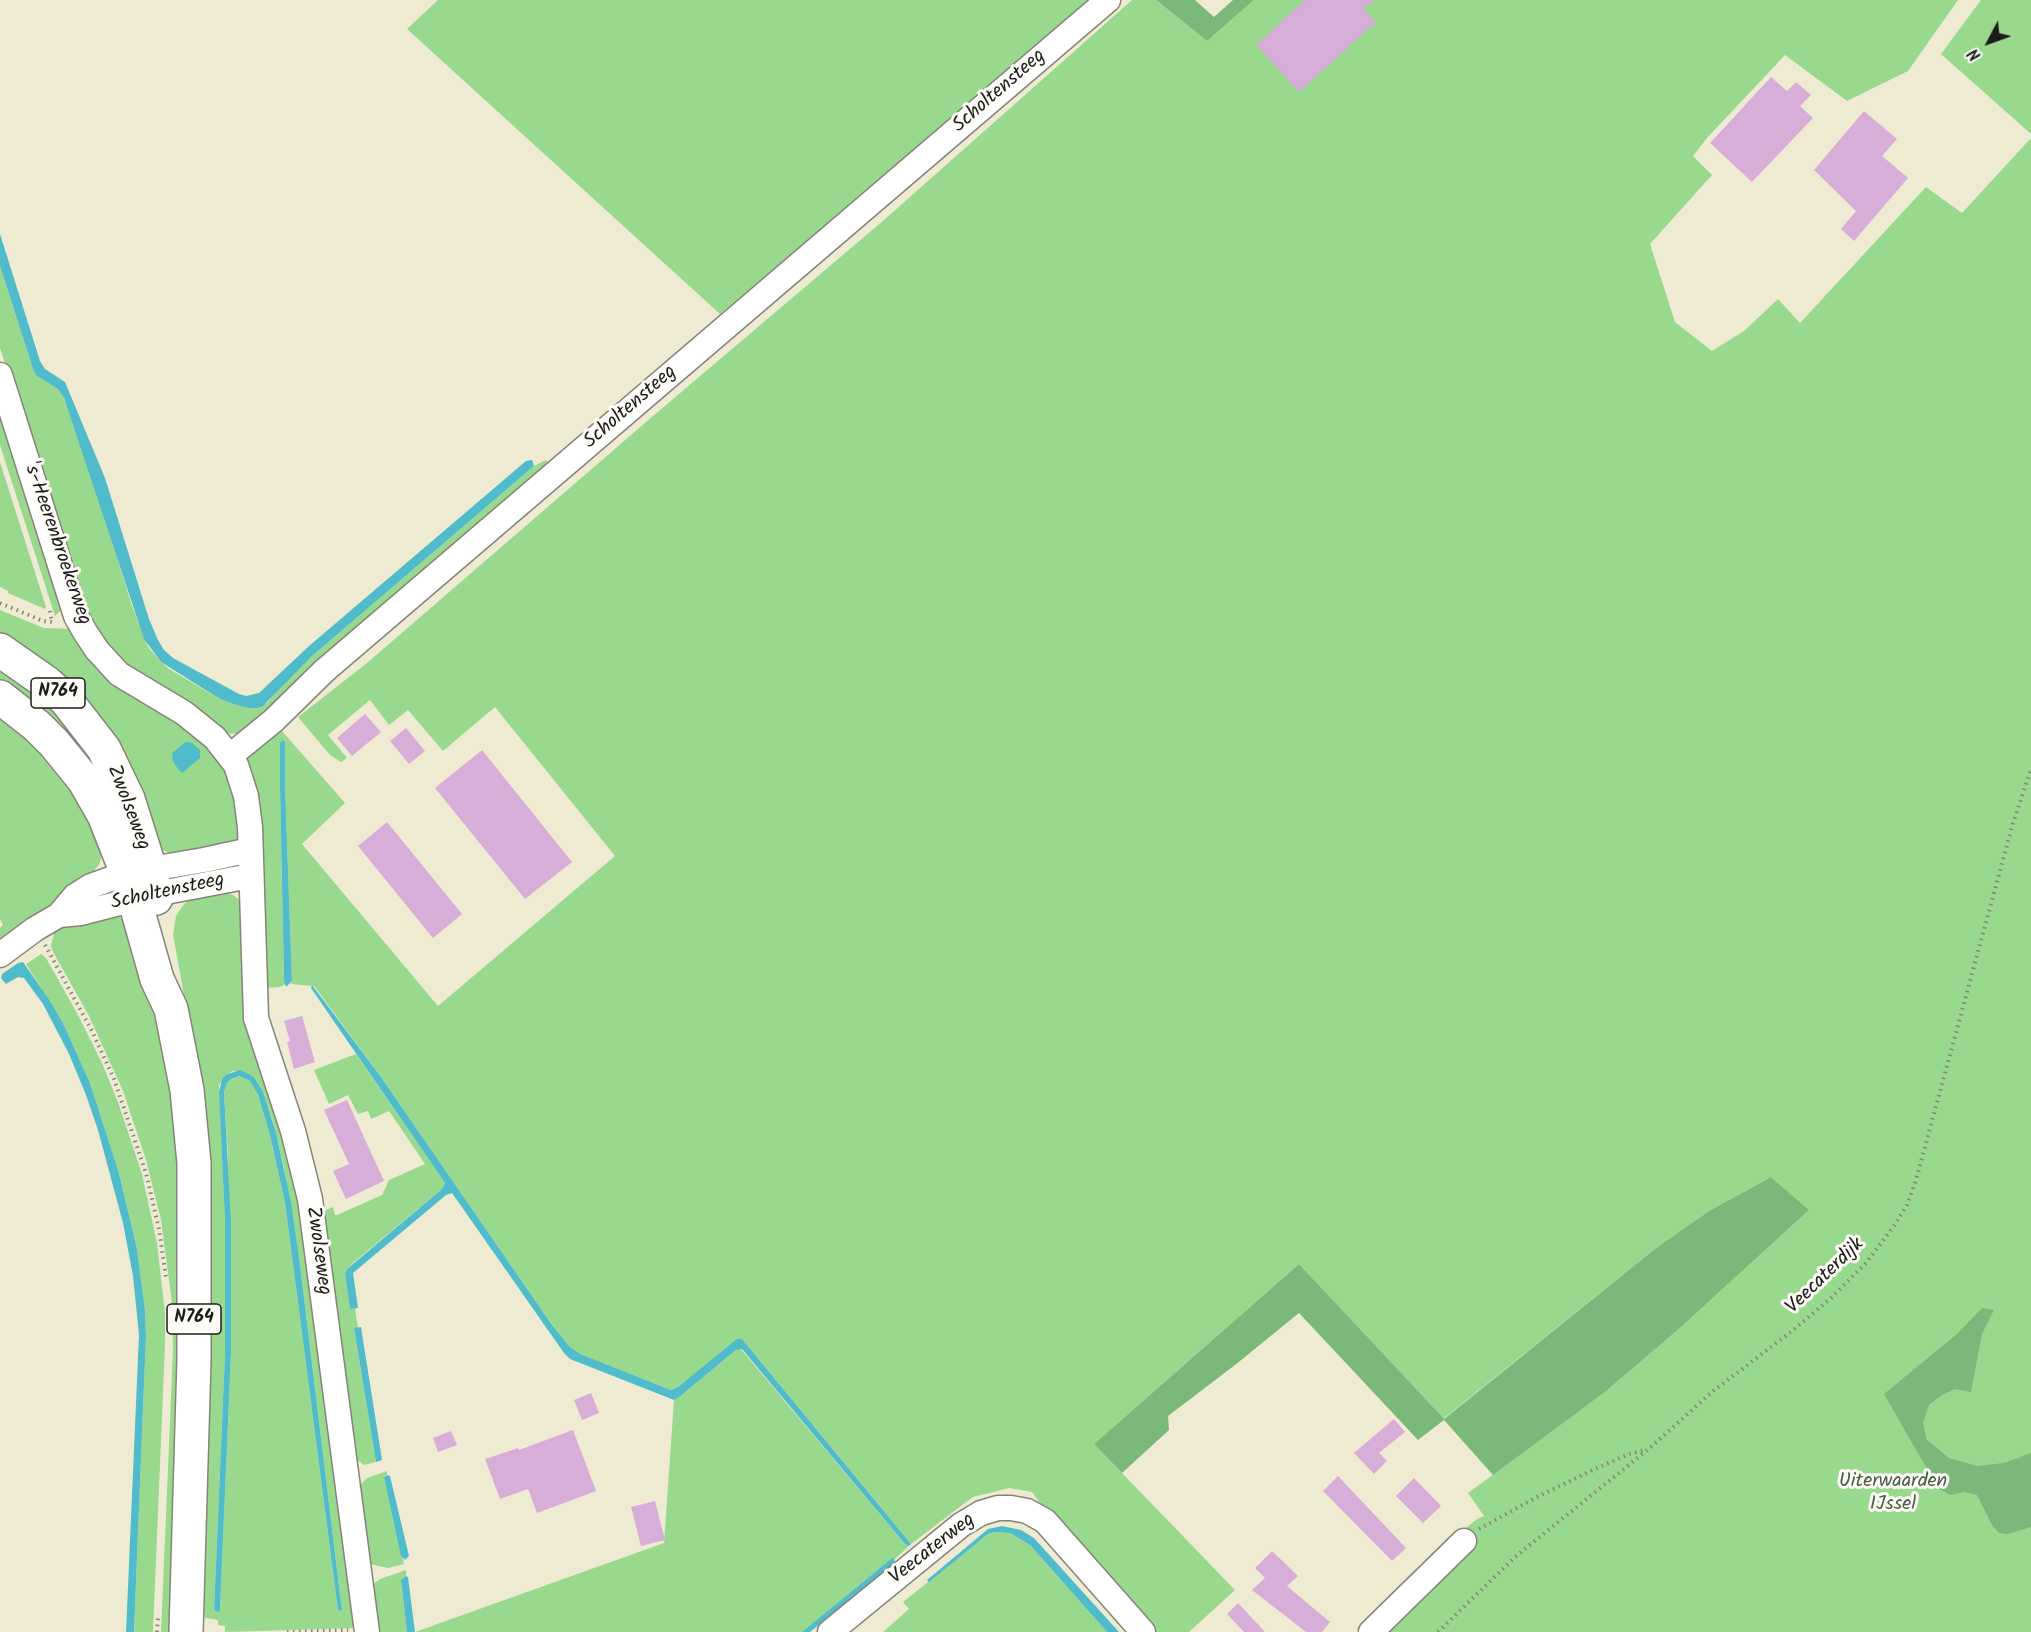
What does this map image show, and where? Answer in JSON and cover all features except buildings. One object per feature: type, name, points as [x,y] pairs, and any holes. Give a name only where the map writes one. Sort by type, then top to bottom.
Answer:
[{"type":"main road","name":"Zwolseweg","points":[[0,650],[66,700],[104,749],[128,799],[142,884],[174,979],[171,1009],[187,1090],[194,1163],[194,1360],[186,1632]]},
{"type":"main road","name":"Zwolseweg","points":[[0,698],[37,726],[78,772],[142,884]]},
{"type":"street","name":"Scholtensteeg","points":[[0,955],[35,929],[59,915],[75,896],[91,886],[250,876],[249,810],[241,778],[231,756],[273,722],[324,671],[1108,0]]},
{"type":"street","name":"'s-Heerenbroekerweg","points":[[0,375],[76,616],[97,650],[119,674],[184,713],[215,738],[231,756]]},
{"type":"street","name":"Scholtensteeg","points":[[142,884],[204,860],[250,850]]},
{"type":"street","name":"Zwolseweg","points":[[250,876],[256,1018],[293,1131],[310,1199],[367,1631]]},
{"type":"street","name":"Veecaterweg","points":[[830,1632],[961,1525],[981,1513],[998,1508],[1011,1508],[1027,1511],[1045,1521],[1143,1632]]},
{"type":"street","points":[[1371,1632],[1464,1541]]},
{"type":"path","points":[[0,603],[43,621],[52,622],[76,616]]},
{"type":"path","name":"Veecaterdijk","points":[[1438,1632],[1515,1557],[1646,1450],[1712,1392],[1792,1331],[1830,1298],[1866,1263],[1894,1226],[1907,1205],[1932,1123],[2013,824],[2031,769]]},
{"type":"path","points":[[35,929],[92,1029],[114,1079],[148,1181],[162,1245],[167,1287]]},
{"type":"path","points":[[1464,1541],[1494,1519],[1537,1497],[1629,1454],[1646,1450]]},
{"type":"path","points":[[157,1632],[159,1608]]},
{"type":"path","points":[[287,1632],[367,1631]]},
{"type":"green space","points":[[438,0],[1088,0],[1037,47],[720,314],[407,29]]},
{"type":"green space","name":"Uiterwaarden IJssel","points":[[1132,0],[1156,0],[1207,41],[1254,0],[1958,0],[1908,71],[1847,101],[1785,55],[1693,156],[1712,175],[1650,244],[1675,322],[1712,351],[1744,331],[1778,299],[1800,323],[1926,187],[1962,213],[2031,138],[2031,1632],[1380,1632],[1462,1531],[1484,1516],[1468,1493],[1605,1392],[1680,1328],[1809,1210],[1771,1177],[1709,1211],[1656,1248],[1443,1419],[1299,1264],[1094,1444],[1235,1590],[1189,1632],[1154,1632],[1049,1516],[1032,1492],[1009,1488],[973,1497],[911,1544],[742,1339],[671,1390],[579,1354],[570,1347],[552,1325],[381,1077],[314,986],[291,984],[285,742],[283,740],[280,788],[284,980],[286,984],[280,987],[265,988],[246,765],[251,752],[272,731],[276,736],[282,731],[345,803],[302,844],[438,1006],[615,856],[495,707],[443,751],[408,710],[389,725],[370,700],[328,735],[347,758],[341,762],[330,755],[298,717],[367,663],[884,220]]},
{"type":"green space","points":[[1156,0],[1195,0],[1214,17],[1233,0],[1254,0],[1207,41]]},
{"type":"green space","points":[[1981,0],[2031,0],[2031,134],[1941,54]]},
{"type":"green space","points":[[0,266],[33,369],[58,389],[64,398],[132,606],[148,647],[169,669],[220,699],[236,705],[258,708],[268,702],[281,685],[311,657],[534,466],[546,460],[551,468],[277,706],[239,734],[226,733],[131,673],[89,624],[0,348]]},
{"type":"green space","points":[[0,399],[62,609],[55,616],[0,445]]},
{"type":"green space","points":[[0,462],[45,609],[8,593],[0,587]]},
{"type":"green space","points":[[0,610],[44,628],[71,629],[199,733],[232,777],[241,837],[237,842],[178,856],[160,849],[0,634]]},
{"type":"green space","points":[[0,669],[36,696],[63,721],[114,788],[0,692]]},
{"type":"green space","points":[[0,704],[51,748],[105,847],[99,865],[89,876],[0,941],[0,928],[3,925],[0,919]]},
{"type":"green space","points":[[220,890],[233,895],[242,902],[298,1184],[358,1628],[225,1632],[225,1626],[218,1625],[218,1620],[205,1618],[201,1558],[190,1028],[173,935],[176,916],[183,905],[192,898]],"holes":[[[233,1071],[254,1077],[272,1119],[284,1167],[301,1273],[342,1611],[338,1610],[285,1203],[270,1135],[258,1095],[250,1081],[241,1076],[231,1079],[224,1092],[228,1157],[231,1353],[220,1610],[214,1610],[225,1353],[225,1223],[219,1085],[227,1074]]]},
{"type":"green space","points":[[116,915],[131,924],[163,1038],[175,1121],[182,1216],[175,1632],[161,1632],[173,1350],[172,1303],[161,1220],[146,1160],[123,1091],[89,1016],[51,946],[54,933],[61,926]]},
{"type":"green space","points":[[41,954],[46,958],[77,1013],[118,1102],[142,1174],[157,1243],[165,1313],[165,1345],[153,1632],[134,1632],[146,1336],[137,1249],[119,1173],[90,1083],[63,1023],[26,964]]},
{"type":"green space","points":[[356,1054],[445,1183],[442,1189],[354,1262],[345,1274],[350,1309],[355,1308],[358,1328],[354,1328],[376,1462],[364,1465],[354,1457],[321,1212],[333,1207],[337,1215],[382,1195],[389,1180],[425,1164],[389,1111],[371,1119],[368,1111],[358,1114],[348,1095],[329,1104],[314,1070]]},
{"type":"green space","points":[[1771,1177],[1809,1210],[1680,1328],[1605,1392],[1493,1475],[1444,1420],[1418,1440],[1299,1313],[1168,1416],[1169,1430],[1122,1473],[1094,1444],[1299,1264],[1444,1419],[1656,1248],[1709,1211]]},
{"type":"green space","points":[[1982,1308],[1994,1310],[1982,1334],[1971,1392],[1954,1389],[1939,1397],[1929,1405],[1923,1423],[1927,1440],[1949,1458],[1977,1466],[2004,1463],[2031,1453],[2031,1527],[2008,1534],[1999,1533],[1992,1525],[1977,1495],[1965,1492],[1950,1495],[1938,1488],[1884,1394],[1957,1334]]},
{"type":"green space","points":[[740,1348],[909,1546],[895,1559],[892,1558],[802,1632],[415,1632],[664,1543],[674,1400]]},
{"type":"green space","points":[[387,1471],[387,1475],[384,1476],[404,1564],[388,1568],[370,1564],[357,1488],[367,1478]]},
{"type":"green space","points":[[1010,1533],[1030,1545],[1107,1632],[883,1632],[909,1609],[903,1602],[988,1534]]},
{"type":"green space","points":[[406,1570],[406,1576],[401,1580],[407,1632],[375,1632],[370,1586],[380,1579]]},
{"type":"water","points":[[0,234],[40,361],[45,369],[65,382],[105,478],[149,619],[158,640],[173,658],[239,694],[246,696],[259,693],[309,646],[526,461],[532,460],[534,466],[311,657],[263,706],[251,708],[220,699],[161,662],[144,639],[64,398],[58,389],[36,375],[33,369],[0,266]]},
{"type":"water","points":[[283,740],[285,742],[292,981],[286,987],[280,788],[280,743]]},
{"type":"water","points":[[186,742],[192,743],[200,750],[200,758],[182,773],[173,761],[172,753]]},
{"type":"water","points":[[23,962],[63,1023],[90,1083],[119,1173],[137,1249],[146,1336],[134,1632],[126,1632],[139,1335],[133,1276],[123,1223],[98,1130],[69,1054],[43,1004],[24,978],[18,977],[6,984],[1,978],[2,974]]},
{"type":"water","points":[[312,985],[381,1077],[552,1325],[570,1347],[580,1354],[671,1390],[678,1387],[737,1339],[742,1339],[911,1544],[909,1546],[905,1544],[742,1349],[736,1350],[674,1400],[570,1359],[452,1193],[446,1195],[353,1273],[358,1308],[350,1309],[345,1274],[347,1269],[442,1189],[445,1183],[311,988]]},
{"type":"water","points":[[241,1070],[254,1077],[263,1092],[276,1133],[291,1202],[342,1611],[338,1610],[285,1203],[270,1135],[258,1095],[250,1081],[240,1076],[227,1083],[224,1092],[231,1222],[231,1353],[220,1610],[218,1612],[214,1610],[225,1353],[225,1223],[219,1092],[222,1079],[227,1074]]},
{"type":"water","points":[[361,1327],[382,1460],[376,1462],[354,1328]]},
{"type":"water","points":[[390,1476],[409,1556],[405,1560],[401,1556],[384,1477]]},
{"type":"water","points":[[1002,1526],[1021,1530],[1034,1538],[1119,1632],[1107,1632],[1030,1545],[1010,1533],[988,1534],[929,1582],[927,1580],[988,1529]]},
{"type":"water","points":[[892,1558],[895,1563],[810,1632],[802,1632]]},
{"type":"water","points":[[408,1577],[415,1632],[407,1632],[401,1580]]}]
